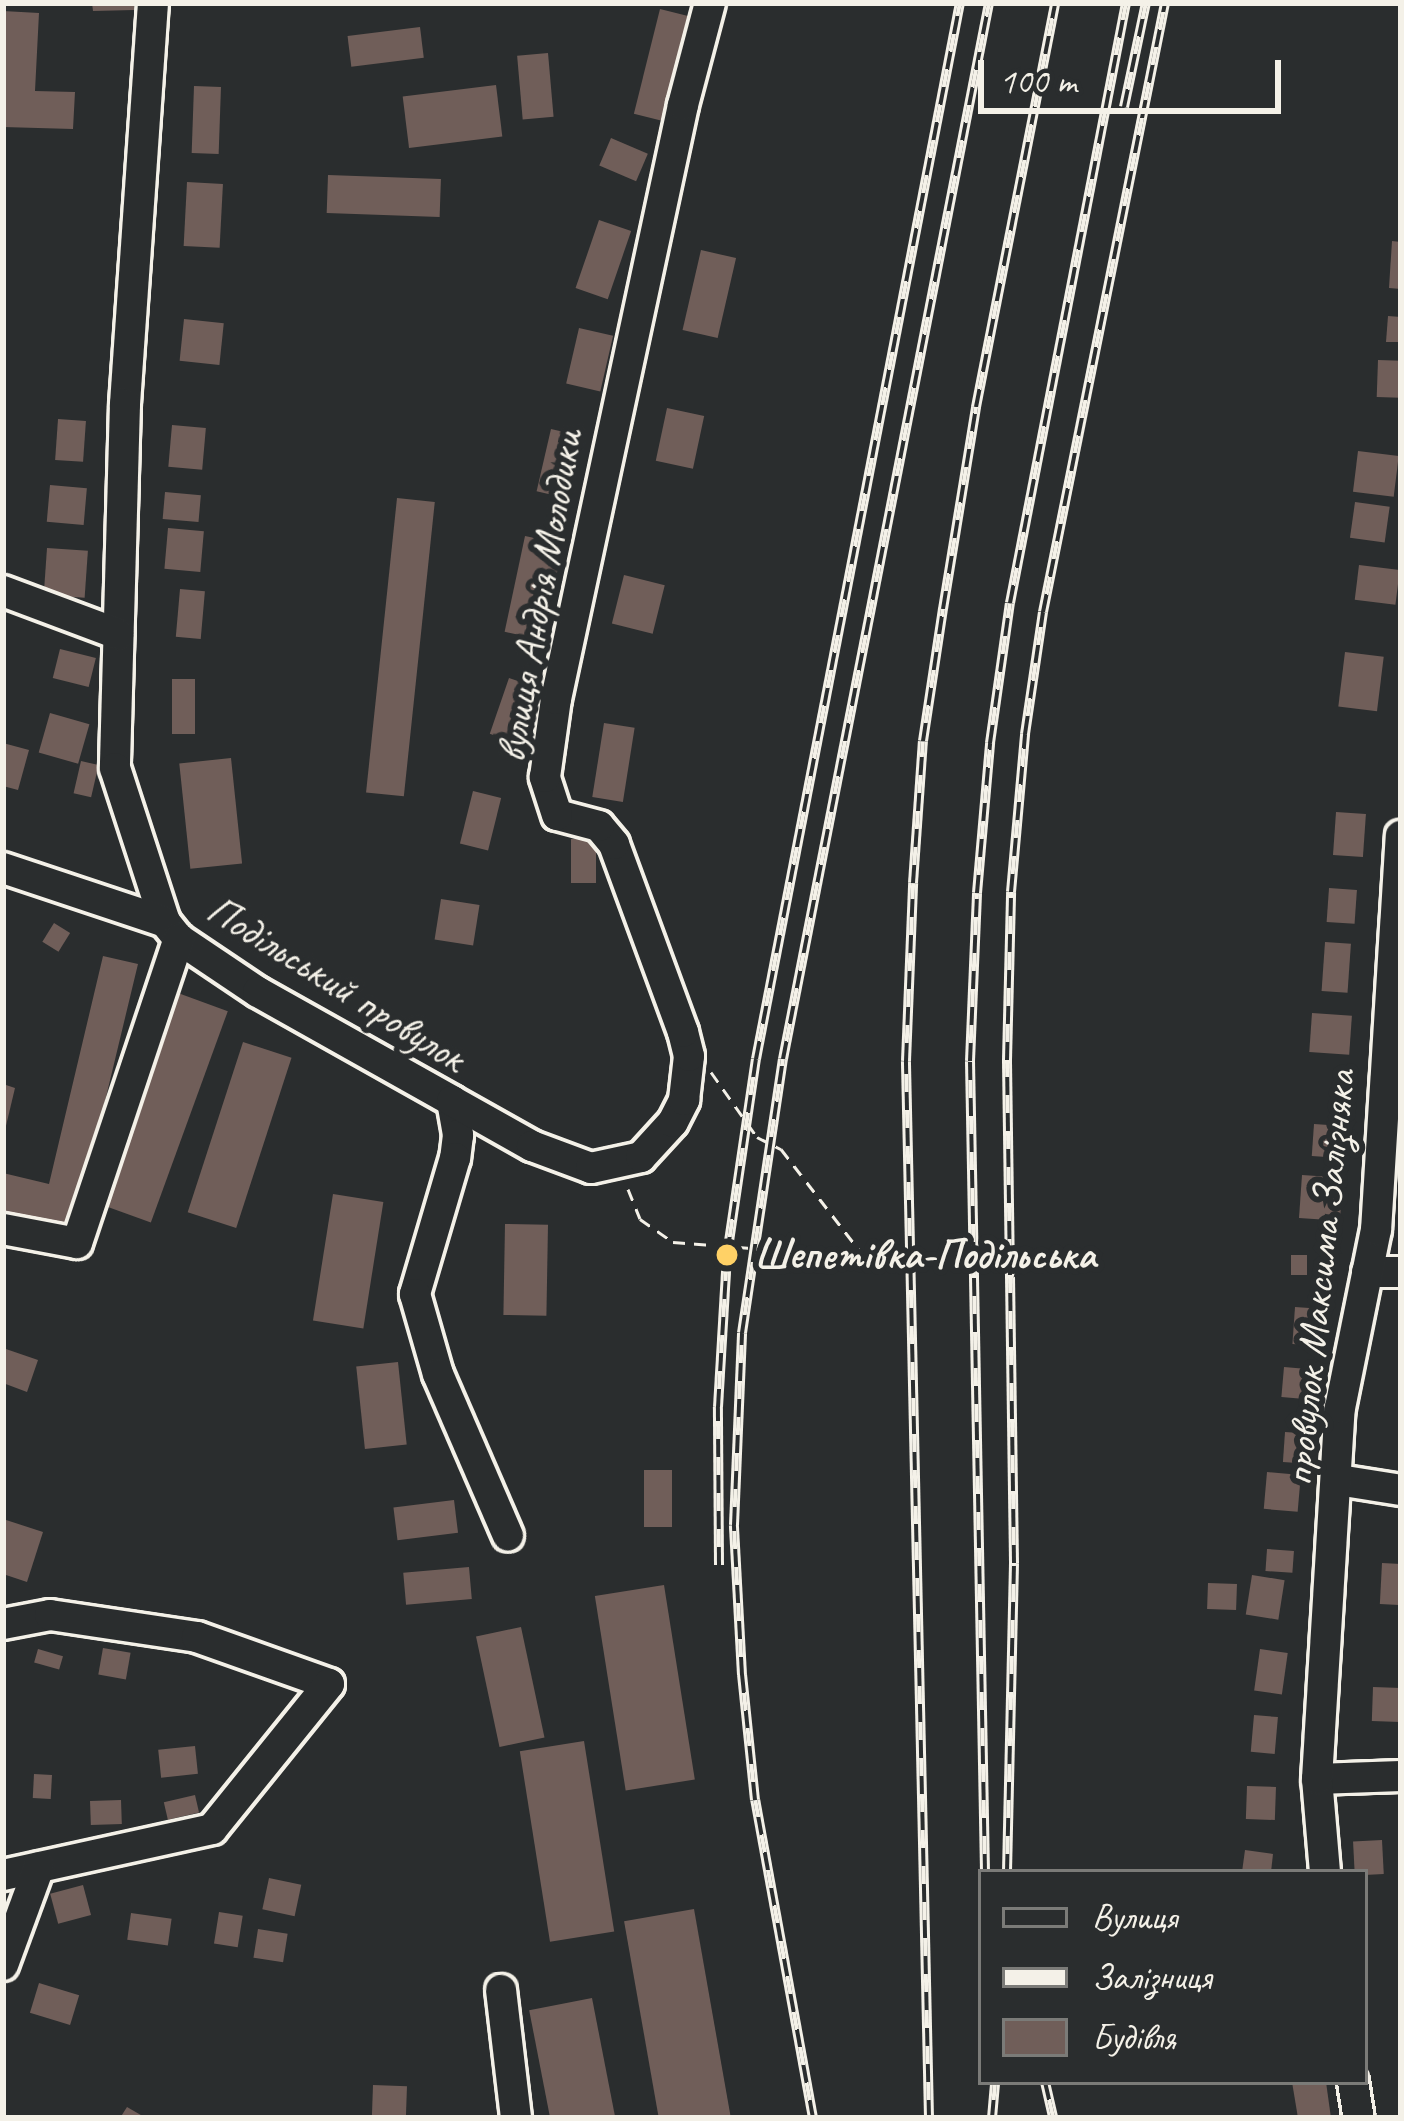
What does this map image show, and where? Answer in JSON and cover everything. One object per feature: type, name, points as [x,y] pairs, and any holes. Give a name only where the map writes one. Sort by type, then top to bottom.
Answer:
[{"type":"street","name":"Подільський провулок","points":[[153,3],[125,404],[115,768],[172,930],[258,992],[452,1101],[458,1136],[455,1158],[415,1294],[438,1374],[508,1536]]},
{"type":"street","name":"вулиця Андрія Молодики","points":[[689,1056],[609,834],[599,826],[557,815],[545,777],[556,699],[682,105],[710,3]]},
{"type":"street","points":[[3,591],[118,634]]},
{"type":"street","name":"провулок Максима Залізняка","points":[[1325,1869],[1317,1779],[1340,1408],[1376,1231],[1401,836]]},
{"type":"street","points":[[3,868],[172,930],[77,1244],[3,1229]]},
{"type":"street","points":[[452,1101],[567,1162],[591,1168],[619,1165],[641,1157],[673,1122],[684,1100],[689,1056]]},
{"type":"street","points":[[1367,1272],[1401,1272]]},
{"type":"street","points":[[1338,1480],[1401,1490]]},
{"type":"street","points":[[3,1624],[50,1615],[197,1637],[328,1684],[212,1828],[3,1875]]},
{"type":"street","points":[[1317,1779],[1401,1776]]},
{"type":"street","points":[[3,1965],[39,1867]]},
{"type":"street","points":[[500,1990],[516,2118]]},
{"type":"street","points":[[1354,2085],[1359,2118]]},
{"type":"path","points":[[619,1165],[640,1219],[673,1242],[739,1252],[867,1257],[781,1149],[757,1137],[738,1114],[720,1077],[689,1056]]},
{"type":"building","points":[[92,3],[134,3],[134,10],[93,11]]},
{"type":"building","points":[[660,9],[692,17],[666,122],[634,114]]},
{"type":"building","points":[[3,11],[39,13],[35,91],[75,92],[73,129],[3,127]]},
{"type":"building","points":[[420,27],[424,58],[351,67],[348,36]]},
{"type":"building","points":[[548,53],[554,117],[523,119],[517,56]]},
{"type":"building","points":[[496,85],[502,137],[409,148],[403,96]]},
{"type":"building","points":[[194,86],[221,87],[219,154],[192,153]]},
{"type":"building","points":[[611,138],[648,154],[636,181],[599,166]]},
{"type":"building","points":[[328,175],[441,179],[440,217],[327,213]]},
{"type":"building","points":[[187,182],[223,184],[220,248],[184,246]]},
{"type":"building","points":[[599,220],[631,231],[608,299],[576,288]]},
{"type":"building","points":[[1392,241],[1401,242],[1401,289],[1389,288]]},
{"type":"building","points":[[701,250],[736,258],[718,338],[683,330]]},
{"type":"building","points":[[1388,316],[1401,317],[1401,342],[1386,342]]},
{"type":"building","points":[[184,319],[224,323],[219,365],[180,361]]},
{"type":"building","points":[[579,328],[613,336],[600,391],[566,384]]},
{"type":"building","points":[[1378,360],[1401,361],[1400,398],[1377,397]]},
{"type":"building","points":[[667,408],[704,416],[693,469],[656,461]]},
{"type":"building","points":[[58,419],[86,421],[83,462],[55,460]]},
{"type":"building","points":[[172,425],[206,428],[202,470],[168,467]]},
{"type":"building","points":[[551,429],[581,436],[567,498],[537,491]]},
{"type":"building","points":[[1358,451],[1399,456],[1394,497],[1353,492]]},
{"type":"building","points":[[50,485],[87,488],[84,525],[47,522]]},
{"type":"building","points":[[165,492],[201,495],[199,522],[163,519]]},
{"type":"building","points":[[397,498],[435,502],[404,796],[366,792]]},
{"type":"building","points":[[1355,502],[1390,507],[1385,543],[1350,538]]},
{"type":"building","points":[[168,528],[204,531],[200,572],[164,569]]},
{"type":"building","points":[[525,536],[563,544],[543,640],[505,632]]},
{"type":"building","points":[[47,548],[88,551],[85,598],[44,595]]},
{"type":"building","points":[[1359,565],[1400,570],[1395,605],[1355,600]]},
{"type":"building","points":[[624,575],[665,585],[653,634],[612,624]]},
{"type":"building","points":[[180,589],[205,591],[201,639],[176,637]]},
{"type":"building","points":[[60,649],[96,658],[89,687],[53,678]]},
{"type":"building","points":[[1345,652],[1384,657],[1377,711],[1338,707]]},
{"type":"building","points":[[509,678],[538,688],[519,744],[490,734]]},
{"type":"building","points":[[172,679],[195,679],[195,734],[172,734]]},
{"type":"building","points":[[50,713],[89,724],[78,764],[39,752]]},
{"type":"building","points":[[604,723],[635,728],[623,802],[592,797]]},
{"type":"building","points":[[3,743],[29,750],[18,790],[3,786]]},
{"type":"building","points":[[231,758],[242,863],[190,869],[179,763]]},
{"type":"building","points":[[81,761],[99,765],[91,797],[74,793]]},
{"type":"building","points":[[473,791],[501,798],[488,850],[460,843]]},
{"type":"building","points":[[1336,812],[1366,814],[1363,857],[1333,855]]},
{"type":"building","points":[[571,839],[596,839],[596,883],[571,883]]},
{"type":"building","points":[[1329,888],[1357,890],[1355,924],[1327,922]]},
{"type":"building","points":[[441,899],[480,905],[473,946],[435,939]]},
{"type":"building","points":[[54,923],[70,933],[58,952],[42,942]]},
{"type":"building","points":[[1325,942],[1351,944],[1348,993],[1322,991]]},
{"type":"building","points":[[103,956],[138,964],[74,1230],[3,1213],[3,1173],[49,1184]]},
{"type":"building","points":[[178,993],[228,1011],[151,1223],[101,1204]]},
{"type":"building","points":[[1312,1013],[1352,1016],[1349,1055],[1309,1052]]},
{"type":"building","points":[[243,1042],[292,1058],[236,1228],[188,1212]]},
{"type":"building","points":[[3,1084],[15,1088],[5,1130],[3,1130]]},
{"type":"building","points":[[1314,1124],[1343,1126],[1341,1158],[1312,1156]]},
{"type":"building","points":[[1302,1175],[1343,1178],[1340,1221],[1299,1218]]},
{"type":"building","points":[[333,1194],[383,1202],[363,1328],[313,1320]]},
{"type":"building","points":[[505,1224],[548,1225],[546,1316],[503,1315]]},
{"type":"building","points":[[1291,1255],[1307,1255],[1307,1275],[1291,1275]]},
{"type":"building","points":[[1295,1307],[1327,1309],[1324,1346],[1292,1344]]},
{"type":"building","points":[[3,1348],[38,1360],[27,1392],[3,1383]]},
{"type":"building","points":[[398,1362],[407,1445],[365,1449],[356,1366]]},
{"type":"building","points":[[1284,1367],[1322,1370],[1319,1400],[1281,1397]]},
{"type":"building","points":[[1285,1432],[1314,1434],[1312,1464],[1283,1462]]},
{"type":"building","points":[[644,1470],[672,1470],[672,1527],[644,1527]]},
{"type":"building","points":[[1267,1472],[1301,1475],[1298,1512],[1264,1509]]},
{"type":"building","points":[[454,1500],[458,1533],[397,1540],[393,1507]]},
{"type":"building","points":[[3,1519],[43,1532],[27,1582],[3,1574]]},
{"type":"building","points":[[1267,1549],[1294,1551],[1292,1573],[1265,1571]]},
{"type":"building","points":[[1382,1563],[1401,1564],[1399,1605],[1380,1604]]},
{"type":"building","points":[[469,1567],[472,1599],[406,1605],[403,1573]]},
{"type":"building","points":[[1252,1575],[1285,1580],[1278,1620],[1246,1615]]},
{"type":"building","points":[[1208,1583],[1237,1584],[1236,1610],[1207,1609]]},
{"type":"building","points":[[664,1585],[695,1780],[626,1791],[595,1596]]},
{"type":"building","points":[[521,1627],[544,1738],[499,1747],[476,1637]]},
{"type":"building","points":[[103,1648],[131,1653],[126,1679],[98,1675]]},
{"type":"building","points":[[38,1649],[63,1656],[59,1670],[34,1662]]},
{"type":"building","points":[[1260,1649],[1288,1653],[1282,1694],[1254,1691]]},
{"type":"building","points":[[1373,1687],[1401,1688],[1400,1722],[1372,1721]]},
{"type":"building","points":[[1254,1715],[1278,1717],[1275,1754],[1251,1752]]},
{"type":"building","points":[[584,1741],[614,1932],[550,1942],[520,1751]]},
{"type":"building","points":[[195,1746],[198,1774],[161,1778],[158,1750]]},
{"type":"building","points":[[34,1774],[52,1775],[51,1799],[33,1798]]},
{"type":"building","points":[[1247,1786],[1276,1787],[1275,1820],[1246,1819]]},
{"type":"building","points":[[195,1795],[199,1813],[168,1820],[164,1802]]},
{"type":"building","points":[[121,1800],[122,1824],[91,1825],[90,1801]]},
{"type":"building","points":[[1382,1840],[1384,1874],[1354,1869],[1353,1842]]},
{"type":"building","points":[[1245,1850],[1273,1854],[1271,1869],[1242,1869]]},
{"type":"building","points":[[269,1878],[301,1885],[295,1916],[262,1909]]},
{"type":"building","points":[[83,1885],[91,1915],[58,1924],[50,1894]]},
{"type":"building","points":[[694,1909],[731,2118],[659,2118],[624,1921]]},
{"type":"building","points":[[219,1912],[243,1916],[238,1947],[214,1944]]},
{"type":"building","points":[[131,1913],[172,1919],[168,1945],[127,1940]]},
{"type":"building","points":[[258,1929],[288,1934],[283,1962],[253,1958]]},
{"type":"building","points":[[39,1983],[79,1995],[70,2025],[30,2013]]},
{"type":"building","points":[[592,1998],[615,2118],[550,2118],[529,2010]]},
{"type":"building","points":[[373,2085],[407,2086],[406,2118],[372,2118]]},
{"type":"building","points":[[1292,2085],[1326,2085],[1331,2118],[1298,2118]]},
{"type":"building","points":[[127,2107],[146,2118],[120,2118]]},
{"type":"railway","points":[[719,1565],[718,1407],[727,1255],[756,1059],[960,3]]},
{"type":"railway","points":[[813,2118],[755,1800],[742,1675],[734,1525],[742,1333],[783,1059],[989,3]]},
{"type":"railway","points":[[929,2118],[906,1061],[913,883],[923,741],[943,609],[976,407],[1055,3]]},
{"type":"railway","points":[[985,1869],[970,1061],[977,893],[990,743],[1010,603],[1126,3]]},
{"type":"railway","points":[[1124,107],[1146,3]]},
{"type":"railway","points":[[1007,1869],[1014,1563],[1007,1060],[1011,892],[1025,734],[1043,612],[1165,3]]},
{"type":"railway","points":[[992,2118],[995,2085]]},
{"type":"railway","points":[[1046,2085],[1053,2118]]},
{"type":"place","name":"Шепетівка-Подільська","points":[[727,1255]]}]
